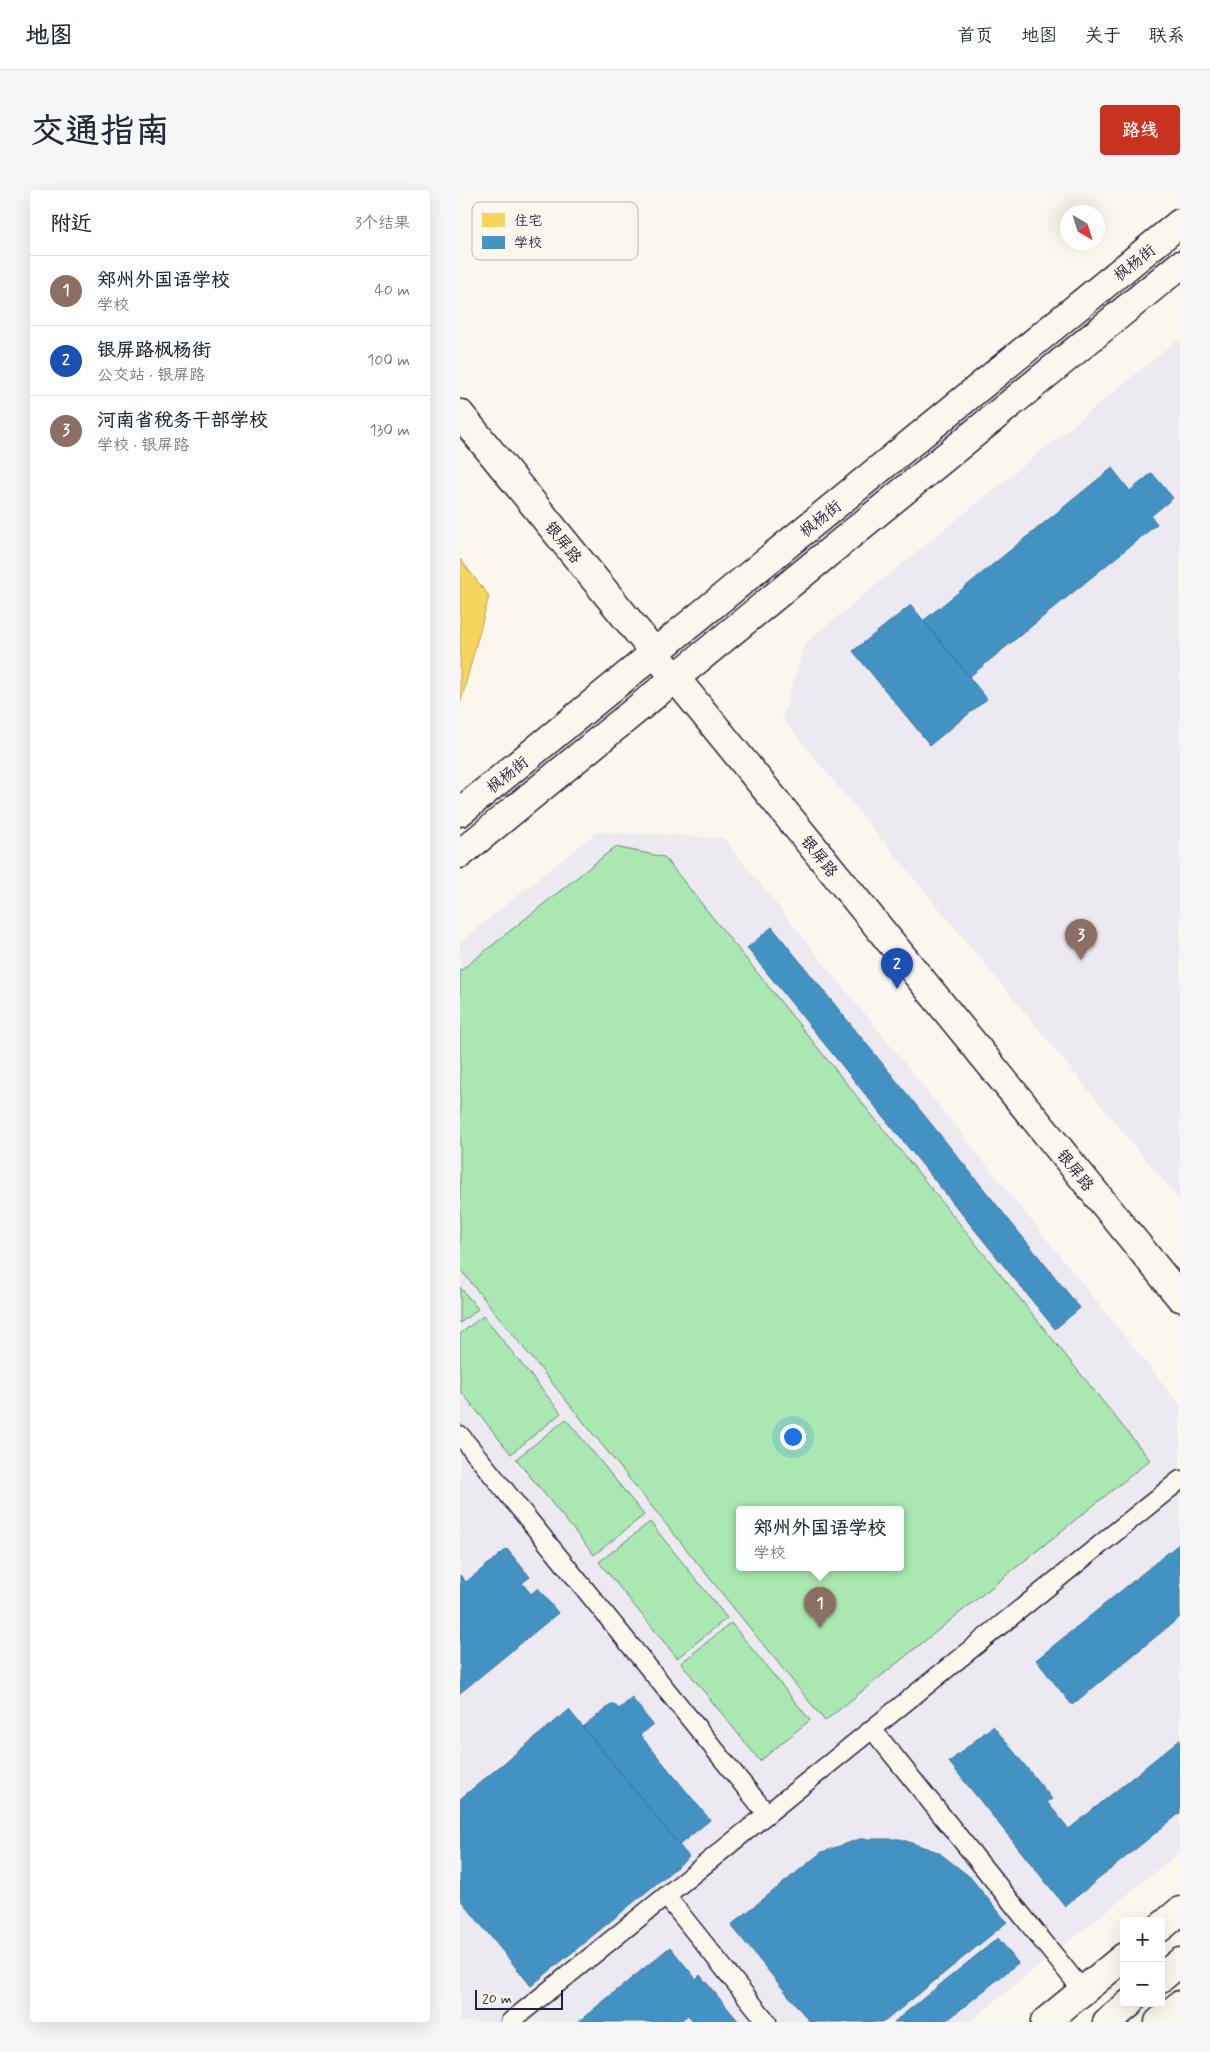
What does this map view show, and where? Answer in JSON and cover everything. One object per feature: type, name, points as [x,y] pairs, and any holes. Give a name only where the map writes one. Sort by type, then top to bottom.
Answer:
[{"type":"street","name":"枫杨街","points":[[460,812],[1180,224]]},
{"type":"street","name":"枫杨街","points":[[460,854],[1180,265]]},
{"type":"street","name":"银屏路","points":[[460,414],[1180,1297]]},
{"type":"street","points":[[1165,1924],[1180,1912]]},
{"type":"street","points":[[1045,2022],[1120,1961]]},
{"type":"street","points":[[1165,1975],[1180,1962]]},
{"type":"street","points":[[1159,2022],[1180,2004]]},
{"type":"street","points":[[1107,2022],[1125,2007]]},
{"type":"lane","points":[[460,1435],[767,1814]]},
{"type":"lane","points":[[510,2022],[1180,1480]]},
{"type":"lane","points":[[872,1730],[1083,1990]]},
{"type":"lane","points":[[666,1896],[767,2022]]},
{"type":"shaded area","points":[[1180,338],[1180,1201],[782,718],[805,643]]},
{"type":"shaded area","points":[[597,832],[723,838],[1180,1405],[1180,1852],[969,2022],[460,2022],[460,942]]},
{"type":"green space","points":[[615,847],[664,857],[1150,1460],[825,1721],[460,1269],[460,971]]},
{"type":"green space","points":[[460,1287],[478,1309],[460,1323]]},
{"type":"green space","points":[[483,1316],[561,1413],[511,1454],[460,1390],[460,1334]]},
{"type":"green space","points":[[566,1419],[644,1515],[594,1555],[516,1459]]},
{"type":"green space","points":[[650,1522],[727,1618],[677,1658],[599,1562]]},
{"type":"green space","points":[[731,1623],[810,1720],[760,1761],[681,1663]]},
{"type":"building: 住宅","points":[[460,559],[489,596],[460,705]]},
{"type":"building: 学校","points":[[1112,468],[1130,491],[1152,473],[1173,498],[1151,516],[1157,524],[969,677],[923,621]]},
{"type":"building: 学校","points":[[911,605],[987,699],[930,745],[853,651]]},
{"type":"building: 学校","points":[[772,927],[1080,1308],[1055,1329],[747,948]]},
{"type":"building: 学校","points":[[1180,1543],[1180,1617],[1072,1705],[1036,1660]]},
{"type":"building: 学校","points":[[507,1549],[530,1577],[522,1583],[531,1594],[538,1588],[558,1613],[460,1693],[460,1575],[466,1582]]},
{"type":"building: 学校","points":[[632,1698],[653,1725],[640,1735],[710,1820],[679,1845],[583,1727],[613,1703],[619,1709]]},
{"type":"building: 学校","points":[[569,1710],[689,1857],[531,1986],[460,1899],[460,1799]]},
{"type":"building: 学校","points":[[993,1726],[1052,1799],[1047,1802],[1069,1829],[1180,1739],[1180,1813],[1065,1906],[949,1762]]},
{"type":"building: 学校","points":[[860,1839],[900,1839],[938,1852],[970,1877],[1007,1922],[884,2022],[810,2022],[731,1925],[822,1852]]},
{"type":"building: 学校","points":[[998,1938],[1018,1963],[945,2022],[894,2022]]},
{"type":"building: 学校","points":[[670,1947],[696,1979],[700,1975],[739,2022],[694,2022],[688,2015],[679,2022],[578,2022]]},
{"type":"place","name":"河南省税务干部学校","points":[[1081,960]]},
{"type":"place","name":"银屏路枫杨街","points":[[897,989]]},
{"type":"place","name":"郑州外国语学校","points":[[820,1628]]}]
